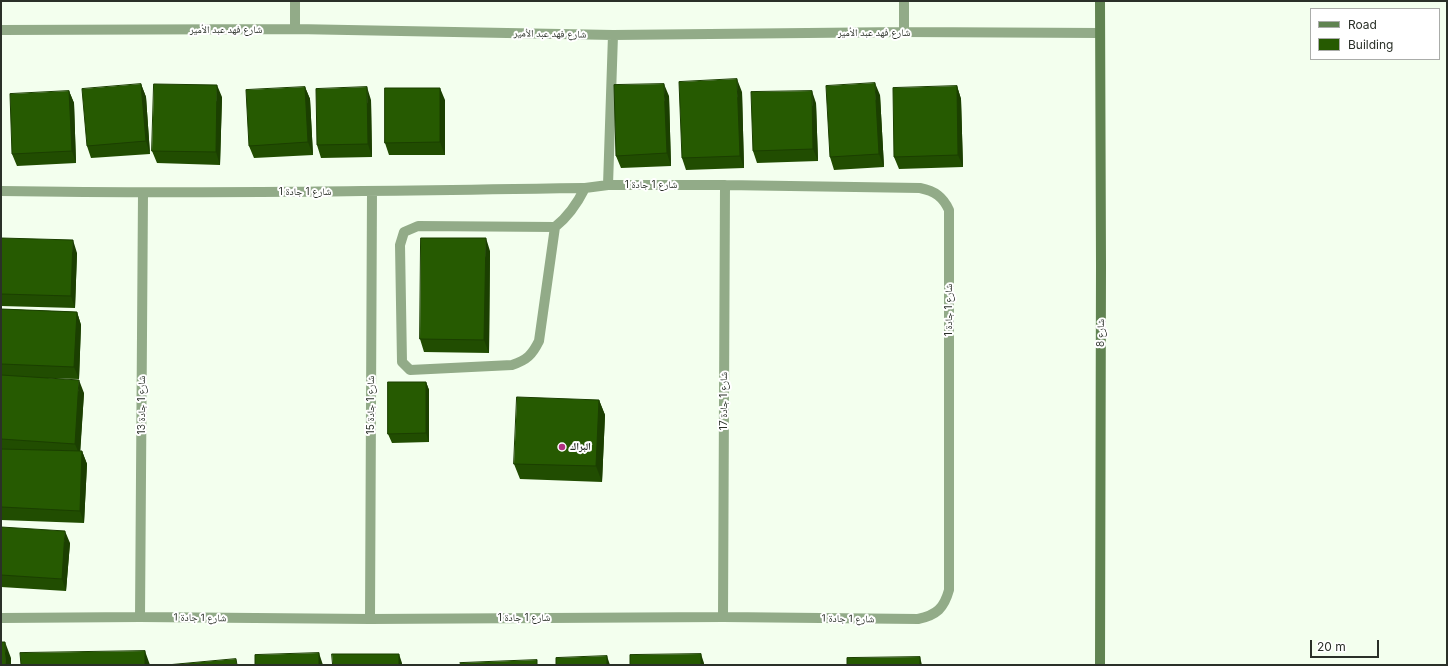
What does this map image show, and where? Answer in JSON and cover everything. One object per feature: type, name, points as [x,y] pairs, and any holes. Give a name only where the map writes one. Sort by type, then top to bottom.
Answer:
[{"type":"street","points":[[295,1],[295,29]]},
{"type":"street","points":[[904,1],[904,32]]},
{"type":"street","name":"شارع 8","points":[[1100,1],[1100,665]]},
{"type":"street","name":"شارع فهد عبد الأمير","points":[[1,30],[295,29],[613,35],[904,32],[1100,33]]},
{"type":"street","points":[[608,185],[613,35]]},
{"type":"street","name":"شارع 1 جادة 1","points":[[1,191],[143,193],[372,191],[585,188],[608,185],[920,188],[930,190],[938,194],[945,202],[949,210],[949,590],[946,601],[939,610],[930,617],[918,619],[723,617],[370,619],[140,617],[1,618]]},
{"type":"street","name":"شارع 1 جادة 17","points":[[723,617],[725,185]]},
{"type":"street","points":[[555,227],[539,341],[533,352],[524,361],[512,365],[430,370],[410,370],[402,362],[400,245],[404,232],[418,226],[555,227],[567,217],[576,205],[585,188]]},
{"type":"street","name":"شارع 1 جادة 15","points":[[370,619],[372,191]]},
{"type":"street","name":"شارع 1 جادة 13","points":[[140,617],[143,193]]},
{"type":"building","points":[[737,79],[740,156],[682,158],[679,82]]},
{"type":"building","points":[[875,83],[879,154],[830,157],[826,86]]},
{"type":"building","points":[[141,84],[146,141],[87,146],[82,89]]},
{"type":"building","points":[[154,84],[217,85],[216,152],[152,151]]},
{"type":"building","points":[[664,84],[667,153],[616,156],[614,85]]},
{"type":"building","points":[[957,86],[958,155],[894,157],[893,88]]},
{"type":"building","points":[[305,87],[308,142],[249,146],[246,90]]},
{"type":"building","points":[[367,87],[368,144],[317,145],[316,89]]},
{"type":"building","points":[[385,88],[440,88],[440,142],[385,143]]},
{"type":"building","points":[[69,91],[72,151],[12,154],[10,94]]},
{"type":"building","points":[[812,91],[813,149],[753,151],[751,92]]},
{"type":"building","points":[[1,238],[73,240],[71,296],[1,294]]},
{"type":"building","points":[[421,238],[486,238],[484,340],[420,339]]},
{"type":"building","points":[[1,309],[77,312],[74,367],[1,364]]},
{"type":"building","points":[[1,375],[79,380],[75,444],[1,439]]},
{"type":"building","points":[[388,382],[426,382],[426,433],[388,434]]},
{"type":"building","name":"البراك","points":[[517,397],[599,400],[596,466],[514,464]]},
{"type":"building","points":[[1,449],[82,451],[80,511],[1,507]]},
{"type":"building","points":[[1,527],[65,531],[62,579],[1,575]]},
{"type":"building","points":[[1,642],[5,642],[6,665],[1,665]]},
{"type":"building","points":[[145,651],[145,665],[21,665],[20,653]]},
{"type":"building","points":[[319,653],[319,665],[255,665],[255,655]]},
{"type":"building","points":[[332,654],[399,654],[399,665],[333,665]]},
{"type":"building","points":[[701,654],[701,665],[630,665],[630,655]]},
{"type":"building","points":[[607,656],[607,665],[556,665],[556,658]]},
{"type":"building","points":[[920,657],[920,665],[847,665],[847,658]]},
{"type":"building","points":[[236,659],[237,665],[167,665]]},
{"type":"building","points":[[537,660],[537,665],[461,665],[460,663]]},
{"type":"place","name":"البراك","points":[[562,447]]}]
